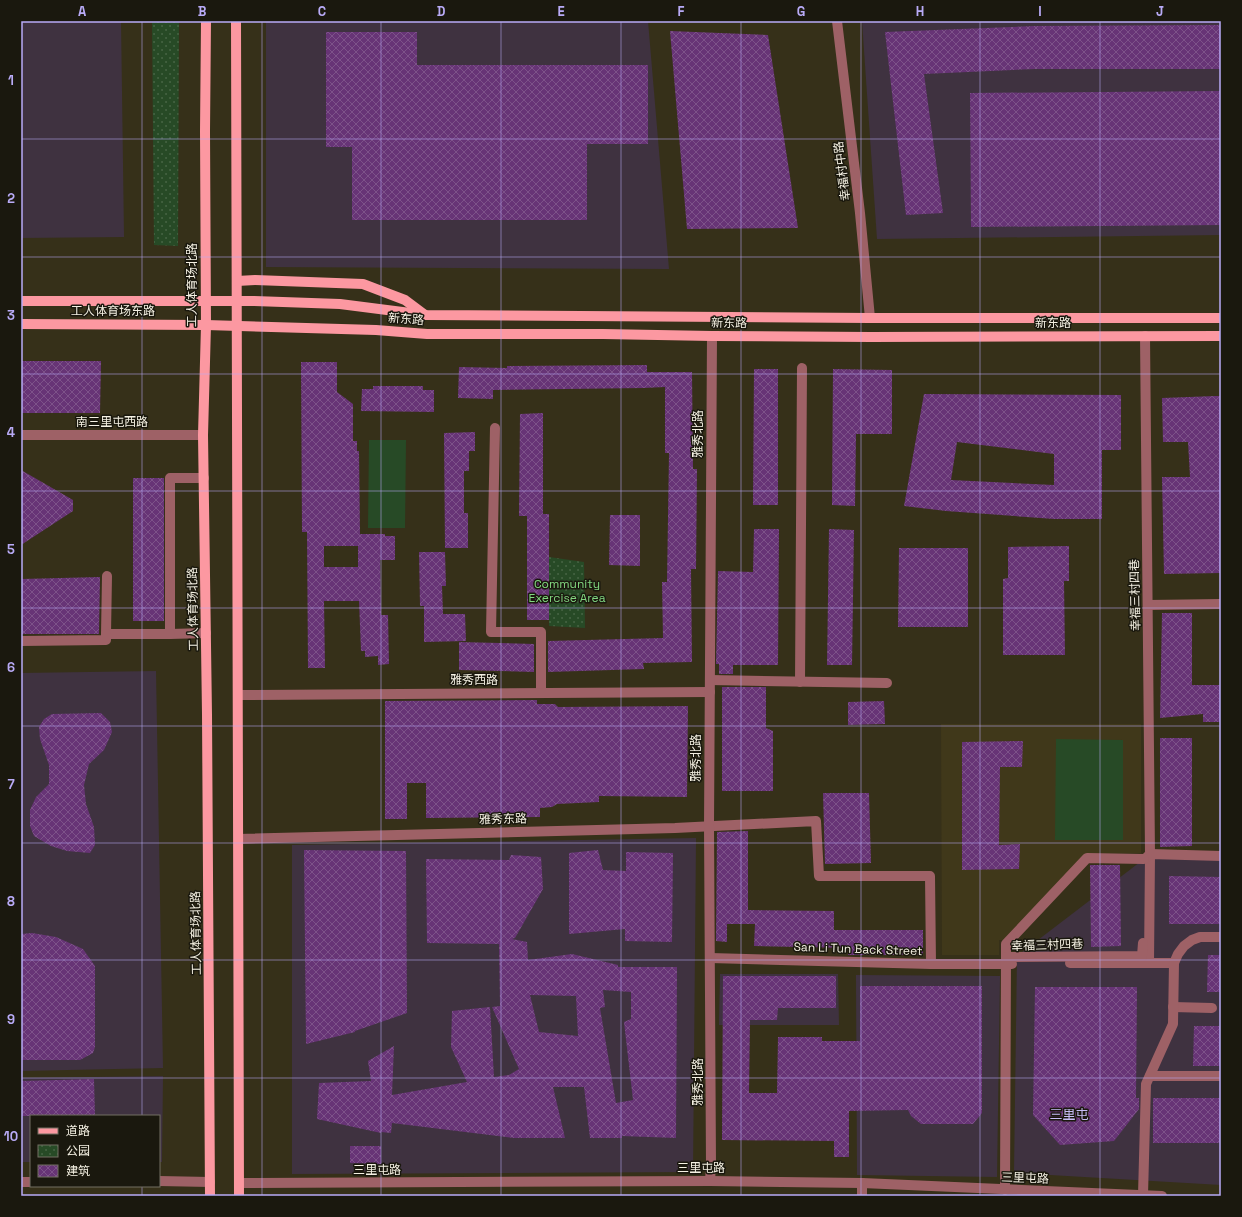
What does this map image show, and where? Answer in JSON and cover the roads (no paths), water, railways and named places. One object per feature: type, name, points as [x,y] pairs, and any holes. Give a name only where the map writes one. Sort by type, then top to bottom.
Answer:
[{"type":"main road","name":"工人体育场北路","points":[[206,21],[204,131],[206,325],[203,435],[210,1030],[210,1196]]},
{"type":"main road","points":[[236,21],[239,695],[239,1196]]},
{"type":"main road","name":"新东路","points":[[237,281],[263,280],[363,284],[406,300],[426,315]]},
{"type":"main road","name":"工人体育场东路","points":[[21,300],[237,301]]},
{"type":"main road","name":"新东路","points":[[237,301],[340,304],[426,315],[870,318],[1221,318]]},
{"type":"main road","name":"工人体育场东路","points":[[21,324],[238,326]]},
{"type":"main road","name":"新东路","points":[[238,326],[376,330],[427,334],[871,337],[1221,336]]},
{"type":"street","name":"幸福村中路","points":[[838,21],[860,213],[870,318]]},
{"type":"street","name":"雅秀北路","points":[[710,1181],[709,826],[712,336]]},
{"type":"street","name":"幸福三村四巷","points":[[1005,1190],[1006,960],[1142,956],[1147,857],[1148,605],[1146,336]]},
{"type":"street","points":[[800,682],[802,368]]},
{"type":"street","points":[[495,428],[491,632],[541,632],[541,693]]},
{"type":"street","name":"南三里屯西路","points":[[21,435],[203,435]]},
{"type":"street","points":[[170,634],[170,478],[204,478]]},
{"type":"street","points":[[21,641],[106,640],[107,576]]},
{"type":"street","points":[[1148,605],[1221,604]]},
{"type":"street","points":[[106,634],[206,633]]},
{"type":"street","points":[[710,680],[887,683]]},
{"type":"street","name":"雅秀西路","points":[[239,695],[710,692]]},
{"type":"street","name":"雅秀东路","points":[[239,839],[709,826],[816,821],[819,876],[930,876],[931,964]]},
{"type":"street","points":[[1174,963],[1006,960],[1006,944],[1087,858],[1221,856]]},
{"type":"street","points":[[1147,857],[1149,963]]},
{"type":"street","points":[[1143,1195],[1146,1084],[1173,1024],[1174,963],[1184,946],[1192,940],[1200,937],[1221,937]]},
{"type":"street","name":"San Li Tun Back Street","points":[[710,958],[931,964],[1006,960]]},
{"type":"street","points":[[1173,1006],[1212,1008]]},
{"type":"street","points":[[1150,1076],[1221,1076]]},
{"type":"street","points":[[160,1181],[210,1182]]},
{"type":"street","name":"三里屯路","points":[[239,1183],[710,1181],[862,1183],[1162,1196]]},
{"type":"street","points":[[862,1183],[862,1196]]},
{"type":"district","name":"三里屯","points":[[1069,1114]]},
{"type":"park label","name":"Community Exercise Area","points":[[567,591]]}]
